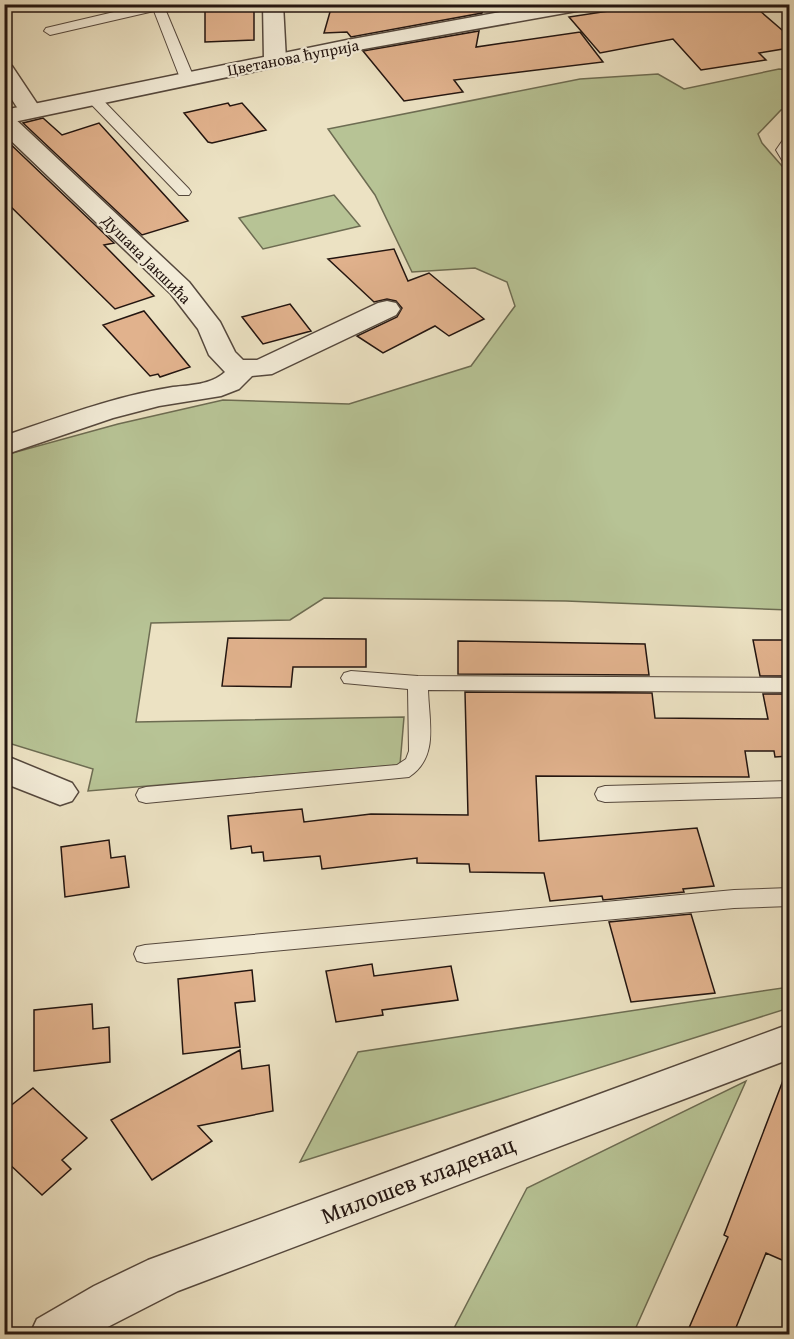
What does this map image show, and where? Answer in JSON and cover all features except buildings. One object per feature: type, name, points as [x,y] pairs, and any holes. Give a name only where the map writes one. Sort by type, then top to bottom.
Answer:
[{"type":"street","points":[[273,4],[275,60]]},
{"type":"street","name":"Цветанова ћуприја","points":[[4,119],[31,111],[275,60],[428,30],[582,4]]},
{"type":"street","points":[[4,71],[31,111]]},
{"type":"street","name":"Душана Јакшића","points":[[4,119],[167,275],[204,318],[229,363],[243,370]]},
{"type":"street","points":[[4,446],[103,412],[159,398],[211,390],[229,383],[243,370],[262,368],[387,309]]},
{"type":"street","points":[[4,768],[60,792]]},
{"type":"street","name":"Милошев кладенац","points":[[52,1335],[110,1301],[164,1275],[789,1041]]},
{"type":"lane","points":[[50,31],[157,5],[187,78]]},
{"type":"lane","points":[[93,98],[184,192]]},
{"type":"lane","points":[[789,140],[783,150],[789,162]]},
{"type":"lane","points":[[351,678],[418,683],[789,685]]},
{"type":"lane","points":[[146,795],[402,772],[415,764],[419,751],[418,683]]},
{"type":"lane","points":[[605,795],[789,789]]},
{"type":"lane","points":[[145,954],[711,901],[789,897]]},
{"type":"green space","points":[[779,69],[789,70],[789,108],[781,110],[758,134],[762,143],[789,174],[789,610],[566,601],[324,598],[290,620],[151,623],[136,722],[404,717],[400,765],[88,791],[93,769],[5,742],[5,455],[118,424],[223,400],[349,404],[471,366],[515,306],[507,282],[475,268],[412,272],[375,195],[328,129],[580,79],[658,74],[684,89]]},
{"type":"green space","points":[[334,195],[360,226],[263,249],[239,218]]},
{"type":"green space","points":[[789,987],[789,1008],[300,1162],[358,1052]]},
{"type":"green space","points":[[746,1081],[633,1334],[451,1334],[527,1188]]}]
